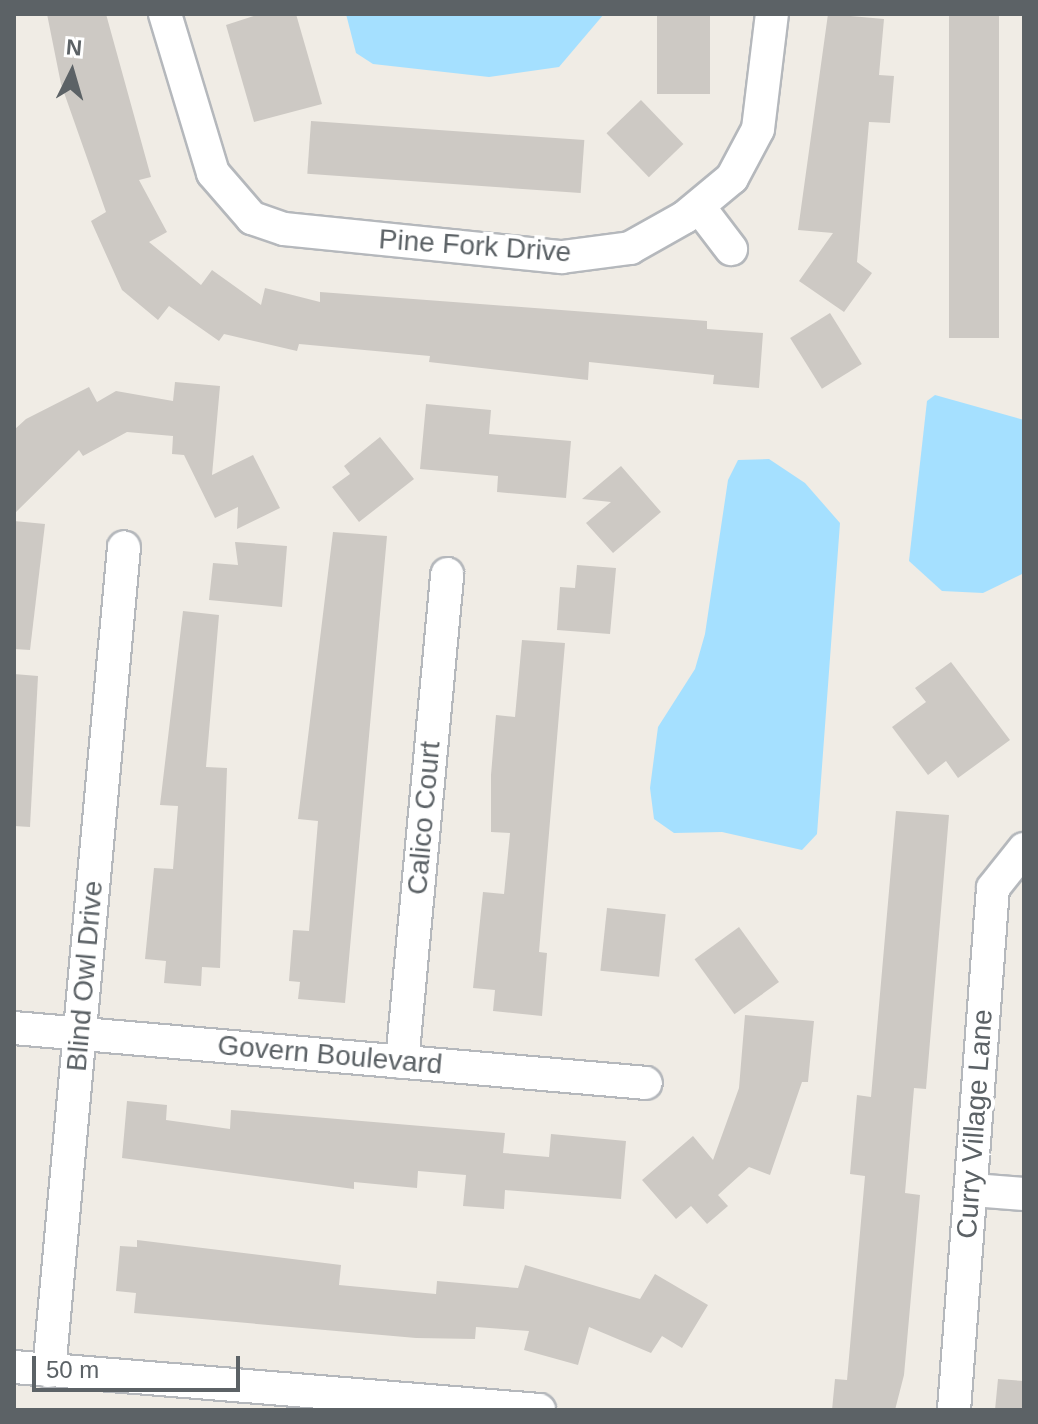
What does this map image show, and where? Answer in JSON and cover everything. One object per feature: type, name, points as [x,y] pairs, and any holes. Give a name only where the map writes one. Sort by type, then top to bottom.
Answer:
[{"type":"street","name":"Pine Fork Drive","points":[[165,14],[213,173],[252,218],[284,229],[562,257],[630,248],[699,207],[732,178],[758,129],[772,14]]},
{"type":"street","points":[[699,207],[731,249]]},
{"type":"street","name":"Blind Owl Drive","points":[[49,1371],[124,547]]},
{"type":"street","name":"Calico Court","points":[[402,1062],[447,574]]},
{"type":"street","name":"Curry Village Lane","points":[[954,1410],[973,1190],[993,888],[1024,849]]},
{"type":"street","name":"Govern Boulevard","points":[[14,1028],[646,1083]]},
{"type":"street","points":[[973,1190],[1024,1194]]},
{"type":"street","points":[[14,1367],[539,1410]]},
{"type":"water","points":[[346,14],[604,14],[559,67],[489,77],[373,64],[356,53]]},
{"type":"water","points":[[935,395],[1024,420],[1024,573],[983,593],[942,591],[909,561],[927,401]]},
{"type":"water","points":[[769,459],[805,483],[840,523],[817,834],[802,850],[722,832],[674,833],[654,819],[650,788],[658,727],[695,669],[705,634],[728,480],[738,460]]},
{"type":"building","points":[[47,14],[106,14],[151,177],[139,180],[167,232],[149,242],[201,285],[212,270],[261,305],[265,288],[320,302],[320,292],[707,321],[707,329],[763,333],[759,388],[713,384],[714,375],[589,362],[588,380],[429,362],[430,356],[299,344],[297,351],[224,334],[219,341],[169,306],[158,320],[122,290],[91,221],[106,212],[61,84]]},
{"type":"building","points":[[260,14],[296,14],[322,104],[254,122],[226,25]]},
{"type":"building","points":[[657,14],[710,14],[710,94],[657,94]]},
{"type":"building","points":[[828,14],[884,19],[879,75],[894,76],[890,123],[869,122],[857,262],[872,273],[844,312],[799,281],[833,233],[798,230]]},
{"type":"building","points":[[949,14],[999,14],[999,338],[949,338]]},
{"type":"building","points":[[641,100],[683,144],[649,177],[606,133]]},
{"type":"building","points":[[311,121],[584,140],[581,193],[307,174]]},
{"type":"building","points":[[830,313],[862,364],[822,389],[790,338]]},
{"type":"building","points":[[175,382],[220,386],[212,475],[253,455],[280,508],[237,529],[238,507],[215,518],[184,455],[172,454],[173,436],[127,432],[83,456],[79,450],[14,514],[14,430],[26,419],[89,387],[97,402],[116,391],[173,401]]},
{"type":"building","points":[[426,404],[491,410],[489,434],[571,441],[566,498],[497,492],[498,476],[420,469]]},
{"type":"building","points":[[380,437],[414,479],[359,522],[332,487],[350,474],[344,466]]},
{"type":"building","points":[[621,466],[661,512],[613,553],[586,523],[611,502],[582,499]]},
{"type":"building","points":[[14,521],[45,524],[30,650],[14,649]]},
{"type":"building","points":[[333,532],[387,536],[345,1003],[298,999],[300,982],[289,981],[293,930],[309,931],[318,821],[298,819]]},
{"type":"building","points":[[235,542],[287,546],[282,607],[209,600],[213,563],[238,565]]},
{"type":"building","points":[[577,565],[616,568],[610,634],[557,630],[560,587],[575,588]]},
{"type":"building","points":[[183,611],[219,615],[206,767],[227,768],[220,968],[202,967],[201,986],[164,983],[166,961],[145,959],[154,868],[173,869],[178,806],[160,805]]},
{"type":"building","points":[[522,640],[565,643],[539,952],[547,953],[542,1016],[493,1011],[495,990],[473,988],[483,892],[504,894],[510,833],[491,832],[491,775],[496,715],[515,717]]},
{"type":"building","points":[[951,662],[1010,740],[958,778],[946,761],[928,775],[892,727],[926,702],[915,688]]},
{"type":"building","points":[[14,674],[38,676],[30,827],[14,826]]},
{"type":"building","points":[[896,811],[949,815],[926,1089],[914,1088],[905,1193],[920,1195],[904,1375],[895,1410],[832,1410],[835,1379],[847,1380],[865,1176],[850,1174],[857,1095],[871,1097]]},
{"type":"building","points":[[607,908],[666,914],[659,977],[600,971]]},
{"type":"building","points":[[739,927],[779,982],[734,1014],[695,959]]},
{"type":"building","points":[[745,1015],[814,1021],[808,1082],[802,1082],[770,1175],[749,1167],[718,1195],[728,1206],[707,1224],[691,1206],[676,1219],[642,1180],[693,1136],[713,1160],[739,1088]]},
{"type":"building","points":[[127,1101],[167,1105],[166,1120],[230,1129],[231,1110],[505,1133],[503,1153],[549,1157],[551,1134],[626,1141],[621,1199],[505,1190],[504,1209],[463,1206],[466,1175],[418,1171],[417,1188],[354,1182],[354,1189],[122,1158]]},
{"type":"building","points":[[137,1240],[341,1265],[339,1285],[436,1294],[437,1281],[518,1288],[525,1265],[640,1299],[655,1274],[708,1305],[682,1348],[662,1336],[651,1353],[589,1327],[578,1365],[524,1350],[529,1331],[476,1327],[475,1339],[416,1338],[134,1313],[136,1293],[116,1291],[120,1246],[137,1247]]},
{"type":"building","points":[[998,1379],[1024,1381],[1024,1410],[995,1410]]}]
